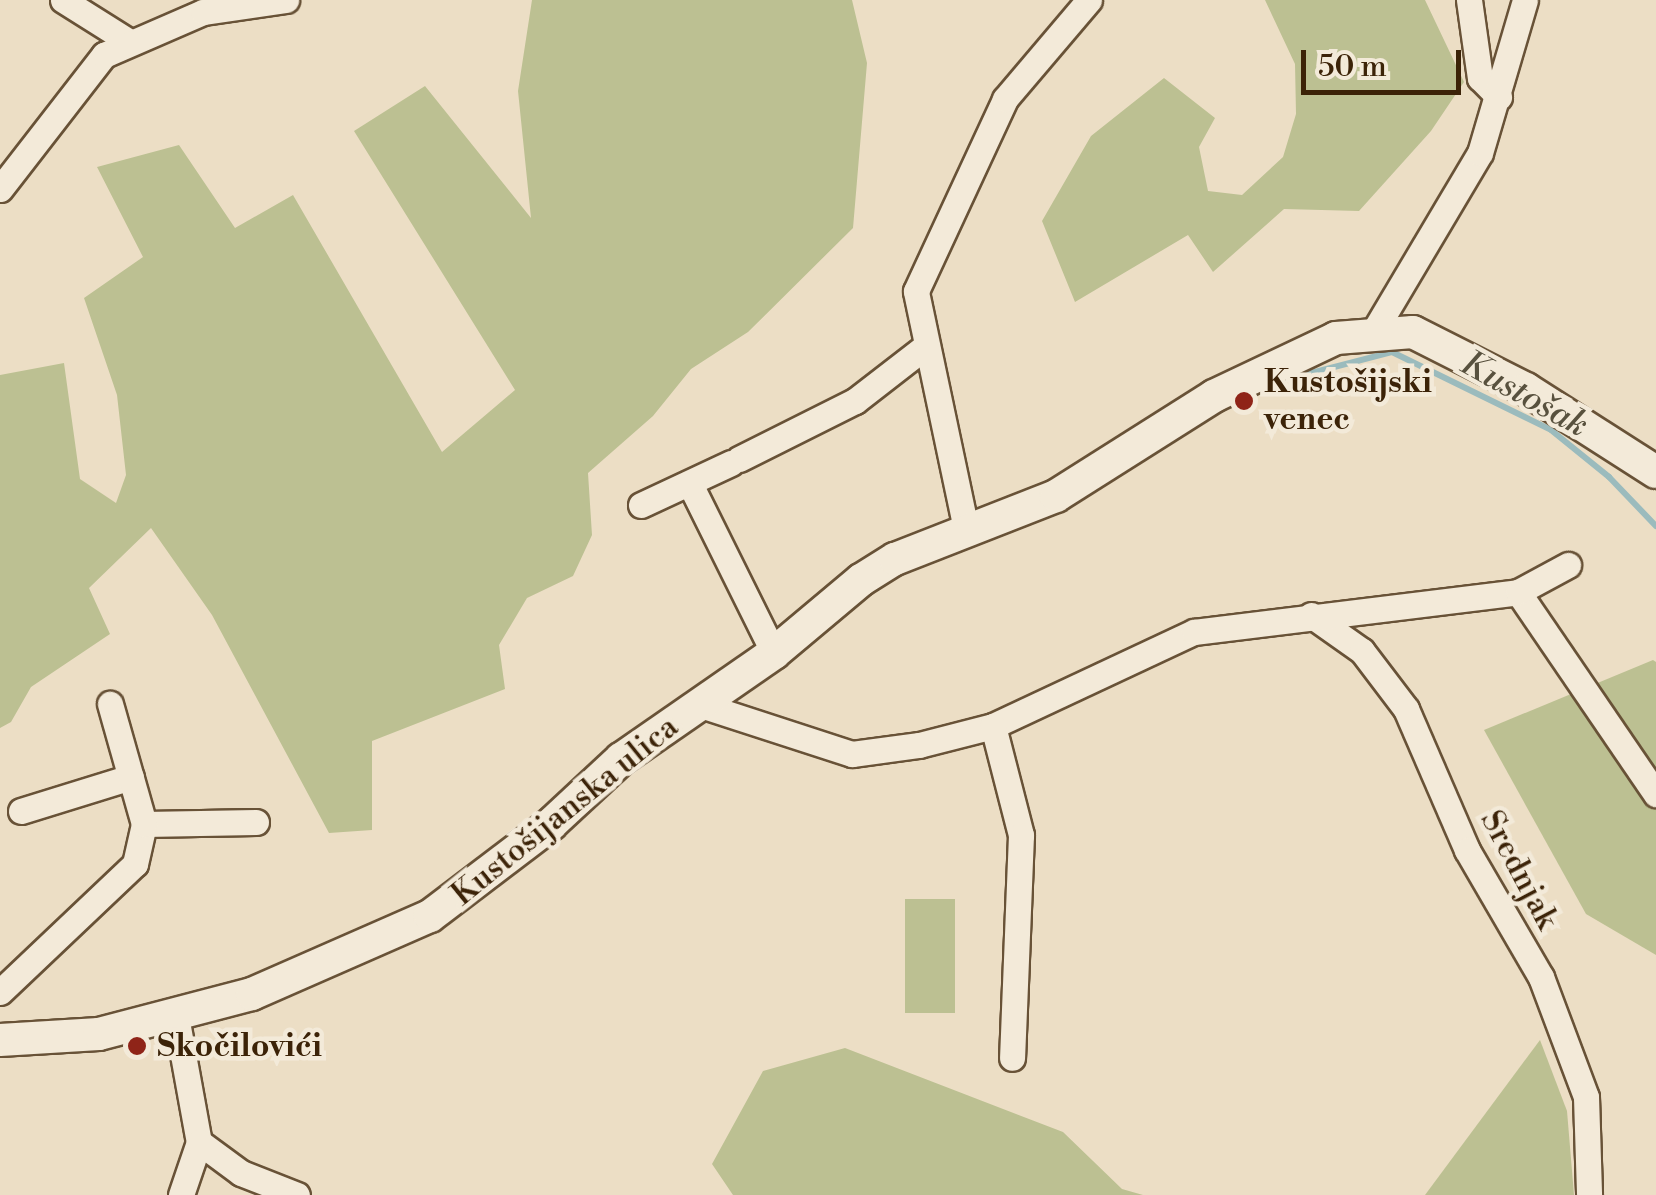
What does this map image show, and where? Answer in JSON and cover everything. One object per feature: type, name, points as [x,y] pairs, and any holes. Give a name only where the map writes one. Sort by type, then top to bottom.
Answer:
[{"type":"street","points":[[63,0],[128,41]]},
{"type":"street","points":[[0,189],[77,82],[128,41],[203,12],[286,0]]},
{"type":"street","points":[[966,529],[916,291],[931,248],[1005,99],[1090,0]]},
{"type":"street","points":[[1469,0],[1480,78],[1499,97]]},
{"type":"street","points":[[1373,333],[1466,180],[1499,97],[1525,0]]},
{"type":"street","name":"Kustošijanska ulica","points":[[0,1040],[99,1034],[176,1016],[308,973],[446,906],[551,824],[620,759],[774,653],[862,580],[966,529],[1056,496],[1256,374],[1336,338],[1412,332],[1526,389],[1656,472]]},
{"type":"street","points":[[641,505],[855,401],[926,346]]},
{"type":"street","points":[[690,484],[774,653]]},
{"type":"street","points":[[701,705],[764,731],[852,754],[993,726],[1194,632],[1518,592],[1568,565]]},
{"type":"street","points":[[1518,592],[1656,794]]},
{"type":"street","name":"Srednjak","points":[[1311,615],[1362,651],[1406,709],[1467,850],[1541,977],[1586,1097],[1589,1195]]},
{"type":"street","points":[[0,992],[126,874],[144,824],[110,704]]},
{"type":"street","points":[[993,726],[1021,835],[1012,1058]]},
{"type":"street","points":[[21,811],[131,777]]},
{"type":"street","points":[[144,824],[256,822]]},
{"type":"street","points":[[176,1016],[199,1142],[180,1195]]},
{"type":"street","points":[[199,1142],[241,1172],[297,1195]]},
{"type":"green space","points":[[532,0],[852,0],[867,63],[853,228],[748,332],[691,369],[653,416],[588,473],[592,535],[573,576],[527,598],[499,645],[505,689],[372,741],[372,830],[329,833],[212,615],[151,528],[89,588],[110,634],[31,687],[11,722],[0,728],[0,375],[64,363],[80,479],[116,503],[126,475],[117,395],[84,298],[143,257],[97,167],[179,145],[235,228],[293,195],[442,452],[515,390],[354,131],[425,86],[531,218],[518,91]]},
{"type":"green space","points":[[1265,0],[1425,0],[1464,82],[1431,131],[1359,211],[1284,209],[1213,272],[1188,235],[1075,302],[1042,221],[1091,136],[1164,78],[1215,118],[1199,147],[1208,191],[1242,195],[1283,157],[1296,114],[1295,64]]},
{"type":"green space","points":[[1653,660],[1656,955],[1586,914],[1484,730]]},
{"type":"green space","points":[[905,899],[955,899],[955,1013],[905,1013]]},
{"type":"green space","points":[[1540,1040],[1567,1111],[1574,1195],[1425,1195]]},
{"type":"green space","points":[[845,1048],[1063,1132],[1122,1189],[1143,1195],[733,1195],[712,1164],[763,1071]]},
{"type":"waterway","name":"Kustošak","points":[[1288,379],[1392,352],[1551,430],[1609,477],[1656,526]]},
{"type":"place","name":"Kustošijski venec","points":[[1244,401]]},
{"type":"place","name":"Skočilovići","points":[[137,1046]]}]
